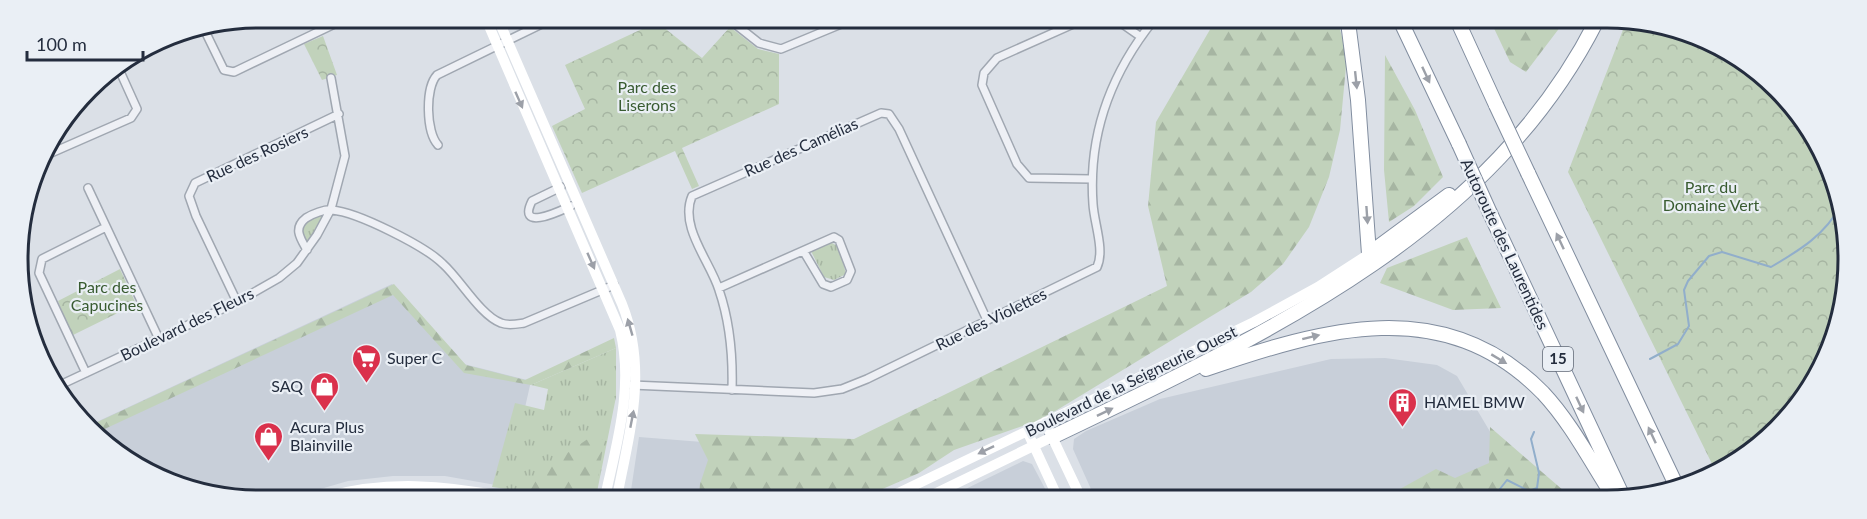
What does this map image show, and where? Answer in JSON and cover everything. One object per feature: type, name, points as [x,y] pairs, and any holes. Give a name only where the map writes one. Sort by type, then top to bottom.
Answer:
[{"type":"highway","points":[[1349,28],[1358,100],[1369,254]]},
{"type":"highway","name":"Autoroute des Laurentides","points":[[1404,28],[1620,490]]},
{"type":"highway","points":[[1461,28],[1674,481]]},
{"type":"highway","points":[[1369,254],[1437,205],[1502,144],[1548,88],[1583,28]]},
{"type":"highway","points":[[1052,437],[1164,383],[1327,294],[1434,220],[1489,171],[1524,132],[1566,75],[1593,28]]},
{"type":"highway","points":[[1164,383],[1254,352],[1342,330],[1393,326],[1441,333],[1486,351],[1509,365],[1536,387],[1563,417],[1609,490]]},
{"type":"main road","points":[[492,28],[502,43],[572,205],[633,334],[632,385],[618,490]]},
{"type":"main road","points":[[500,28],[502,43]]},
{"type":"main road","name":"Boulevard de la Seigneurie Ouest","points":[[905,490],[1254,322],[1318,287],[1369,254]]},
{"type":"main road","points":[[607,490],[632,385]]},
{"type":"main road","points":[[1045,422],[1077,490]]},
{"type":"main road","points":[[1027,431],[1054,490]]},
{"type":"main road","name":"Boulevard de la Seigneurie Ouest","points":[[943,490],[1052,437]]},
{"type":"main road","points":[[376,490],[413,485],[467,490]]},
{"type":"street","points":[[207,35],[224,70],[234,72],[326,28]]},
{"type":"street","points":[[438,145],[431,130],[429,92],[431,83],[441,73],[533,28]]},
{"type":"street","points":[[741,28],[763,45],[781,49],[830,28]]},
{"type":"street","points":[[1064,28],[997,58],[984,73],[982,86],[1017,164],[1029,178],[1091,179]]},
{"type":"street","points":[[1128,28],[1140,37]]},
{"type":"street","name":"Rue des Violettes","points":[[632,385],[814,393],[842,389],[1097,267],[1101,259],[1094,220],[1091,179],[1097,128],[1105,102],[1140,37],[1147,28]]},
{"type":"street","points":[[55,151],[131,118],[137,109],[121,74]]},
{"type":"street","name":"Boulevard des Fleurs","points":[[64,383],[237,302],[279,278],[297,263],[331,209],[345,156],[331,78]]},
{"type":"street","name":"Rue des Camélias","points":[[732,390],[730,332],[719,288],[689,223],[687,207],[692,196],[881,113],[889,114],[899,129],[987,320]]},
{"type":"street","name":"Rue des Rosiers","points":[[237,302],[196,216],[189,196],[195,183],[339,114]]},
{"type":"street","points":[[564,186],[532,201],[530,212],[540,219],[572,205]]},
{"type":"street","points":[[88,188],[159,339]]},
{"type":"street","points":[[307,250],[298,233],[298,226],[312,214],[331,209],[410,240],[429,252],[445,265],[488,314],[501,323],[524,323],[609,287]]},
{"type":"street","points":[[86,373],[39,273],[39,265],[42,259],[106,227]]},
{"type":"street","points":[[719,288],[834,237],[839,240],[851,271],[847,280],[831,287],[823,284],[804,252]]},
{"type":"shaded area","points":[[392,284],[464,364],[531,381],[507,487],[445,476],[393,476],[348,481],[317,490],[229,489],[200,483],[157,467],[131,452],[96,422]]},
{"type":"shaded area","points":[[1385,358],[1437,365],[1457,376],[1492,435],[1492,464],[1457,481],[1420,490],[1091,490],[1073,449],[1074,439],[1086,431],[1160,399],[1331,359]]},
{"type":"shaded area","points":[[639,437],[715,443],[706,490],[631,490]]},
{"type":"shaded area","points":[[1023,461],[1032,464],[1046,490],[963,490]]},
{"type":"green space","name":"Parc des Liserons","points":[[644,28],[664,28],[702,58],[731,28],[758,49],[779,54],[779,104],[682,148],[699,186],[692,189],[675,151],[582,193],[552,126],[585,109],[565,65]]},
{"type":"green space","points":[[1211,28],[1340,28],[1347,56],[1340,130],[1329,177],[1309,227],[1283,264],[1251,292],[1057,410],[1034,422],[954,450],[919,473],[880,490],[700,490],[708,460],[695,434],[854,439],[1167,286],[1148,206],[1156,122]]},
{"type":"green space","points":[[1494,28],[1559,28],[1526,72],[1510,62]]},
{"type":"green space","name":"Parc du Domaine Vert","points":[[1623,29],[1653,33],[1682,41],[1710,52],[1736,67],[1781,107],[1800,131],[1815,157],[1831,200],[1837,229],[1837,290],[1831,319],[1815,362],[1791,400],[1760,433],[1736,452],[1713,465],[1568,172]]},
{"type":"green space","points":[[323,36],[337,75],[322,80],[304,44]]},
{"type":"green space","points":[[1385,55],[1415,110],[1443,177],[1414,206],[1389,222],[1384,170]]},
{"type":"green space","points":[[324,213],[307,245],[300,232],[305,221]]},
{"type":"green space","points":[[1467,237],[1501,308],[1453,310],[1380,283],[1387,268]]},
{"type":"green space","points":[[832,243],[839,247],[846,274],[834,280],[824,277],[811,251]]},
{"type":"green space","name":"Parc des Capucines","points":[[120,269],[136,304],[71,336],[58,301]]},
{"type":"green space","points":[[394,284],[466,365],[525,380],[614,338],[616,348],[531,385],[464,373],[393,295],[103,430],[96,423]]},
{"type":"green space","points":[[616,348],[616,397],[597,490],[513,490],[492,487],[515,403],[544,410],[548,389],[531,385]]},
{"type":"green space","points":[[1490,427],[1563,490],[1398,490],[1436,469],[1455,478],[1489,463]]},
{"type":"green space","points":[[592,436],[598,436],[604,441],[598,479],[592,490],[529,490],[528,480]]},
{"type":"waterway","points":[[1650,359],[1678,344],[1689,326],[1684,290],[1688,281],[1709,256],[1722,252],[1771,267],[1802,248],[1835,217]]},
{"type":"waterway","points":[[1532,490],[1537,488],[1539,473],[1531,439],[1534,432]]},
{"type":"waterway","points":[[1499,490],[1507,480],[1527,490]]},
{"type":"place","name":"Super C","points":[[366,384]]},
{"type":"place","name":"SAQ","points":[[324,412]]},
{"type":"place","name":"HAMEL BMW","points":[[1403,428]]},
{"type":"place","name":"Acura Plus Blainville","points":[[269,462]]}]
